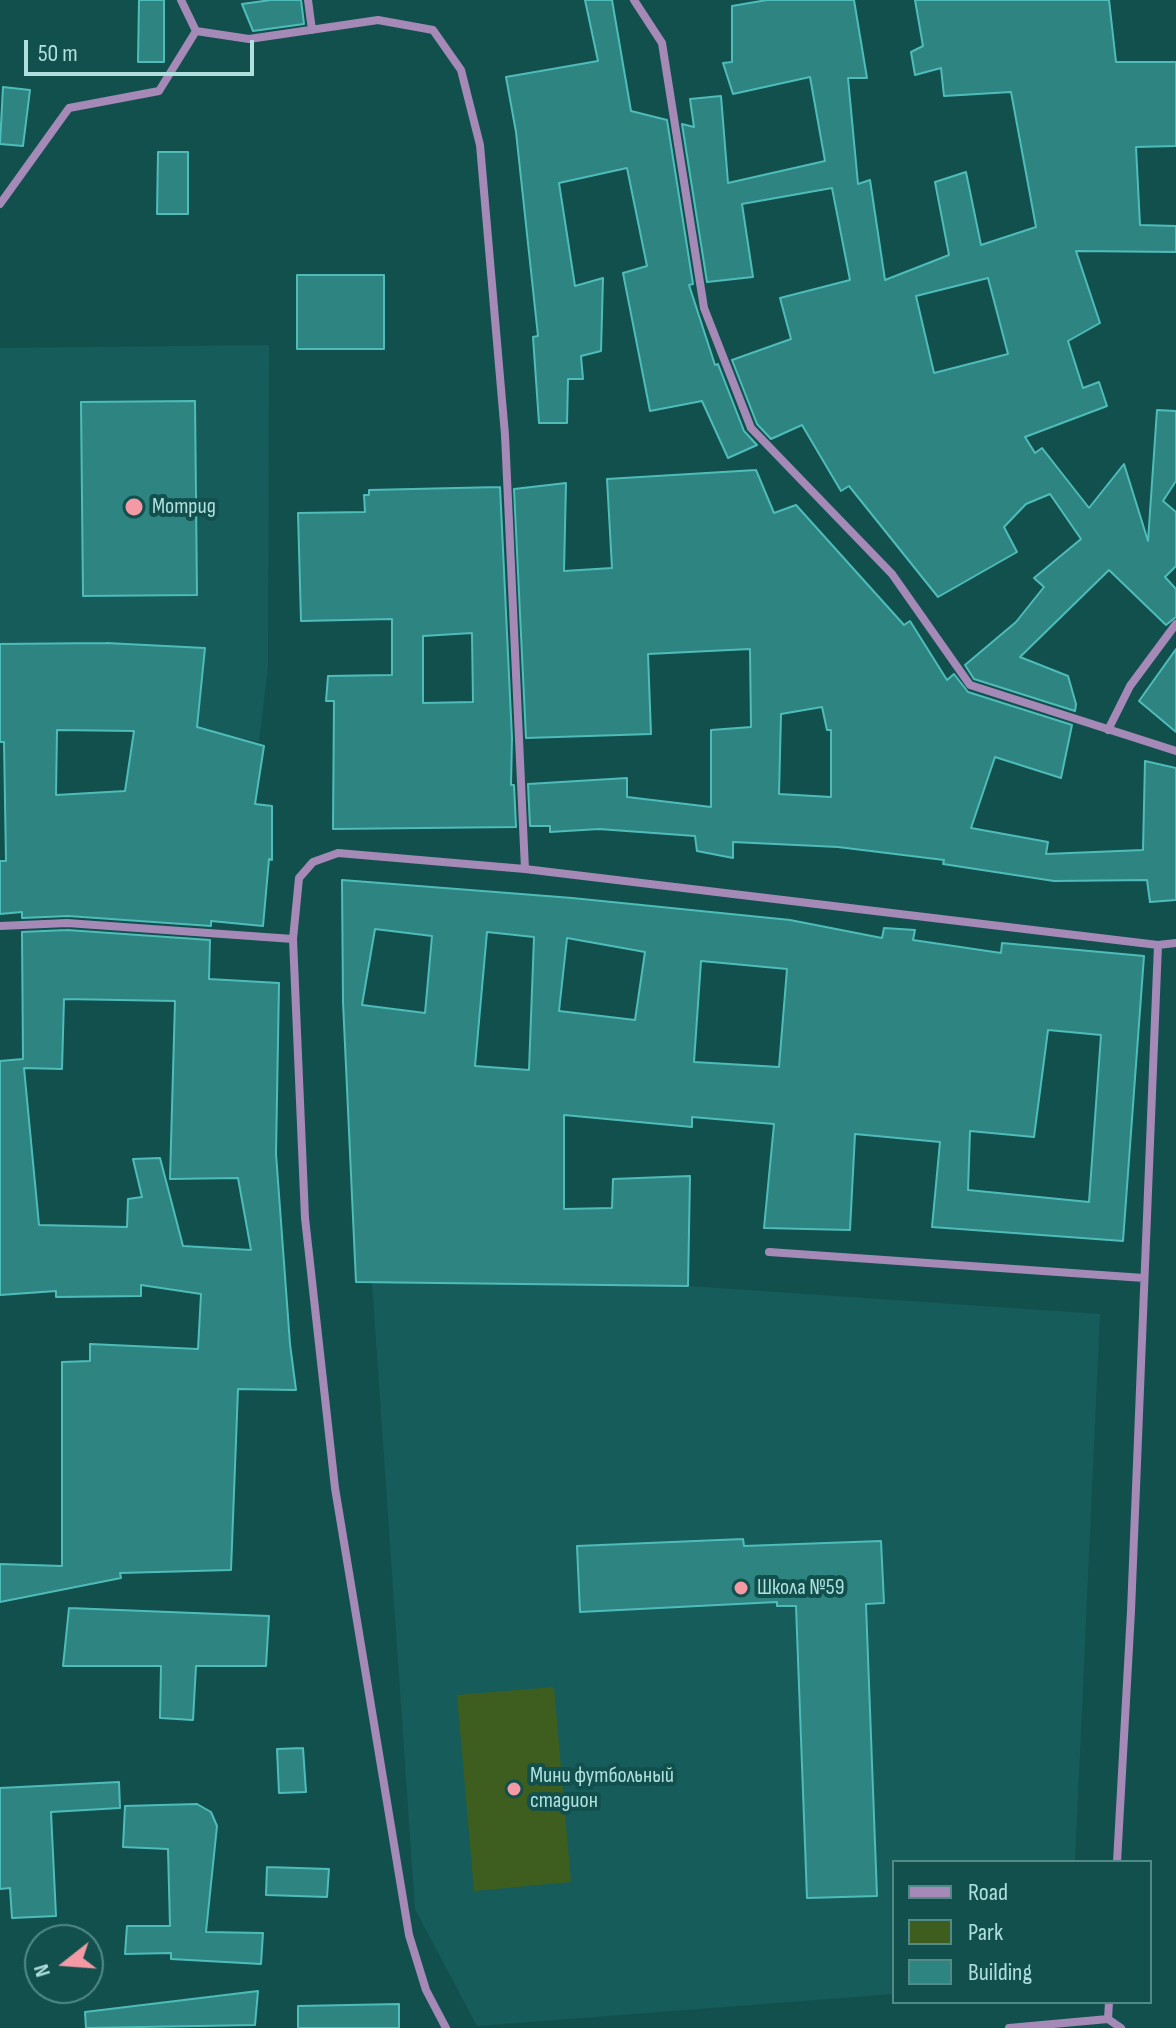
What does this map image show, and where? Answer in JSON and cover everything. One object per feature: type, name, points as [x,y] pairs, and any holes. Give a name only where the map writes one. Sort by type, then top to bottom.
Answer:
[{"type":"street","points":[[181,0],[196,31]]},
{"type":"street","points":[[308,0],[312,30]]},
{"type":"street","points":[[634,0],[662,43],[704,308],[751,428],[892,574],[970,685],[1176,751]]},
{"type":"street","points":[[196,31],[249,39],[378,20],[433,30],[461,70],[480,145],[505,435],[525,869]]},
{"type":"street","points":[[0,204],[69,108],[159,91],[196,31]]},
{"type":"street","points":[[1108,730],[1130,686],[1176,624]]},
{"type":"street","points":[[446,2028],[426,1990],[409,1935],[335,1488],[305,1218],[293,939],[299,878],[313,862],[338,853],[525,869],[1158,945],[1176,943]]},
{"type":"street","points":[[0,926],[67,923],[293,939]]},
{"type":"street","points":[[1117,1860],[1158,945]]},
{"type":"street","points":[[769,1252],[1144,1278]]},
{"type":"street","points":[[1108,2019],[1109,2004]]},
{"type":"street","points":[[1009,2028],[1108,2019],[1121,2028]]},
{"type":"shaded area","name":"Мотрид","points":[[269,345],[268,666],[259,742],[0,684],[0,348]]},
{"type":"shaded area","name":"Школа №59","points":[[372,1282],[688,1286],[1100,1314],[1075,1860],[892,1860],[892,1994],[477,2026],[415,1909]]},
{"type":"green space","name":"Мини футбольный стадион","points":[[554,1687],[571,1882],[474,1891],[457,1695]]},
{"type":"building","points":[[139,0],[164,0],[164,62],[138,62]]},
{"type":"building","points":[[301,0],[304,24],[253,31],[242,4]]},
{"type":"building","points":[[585,0],[612,0],[631,111],[667,120],[693,284],[689,285],[715,365],[718,364],[744,431],[757,445],[728,458],[702,401],[650,411],[623,273],[647,266],[627,168],[559,183],[575,286],[603,278],[601,351],[581,356],[583,379],[568,379],[567,423],[539,423],[533,337],[538,336],[516,132],[506,77],[598,61]]},
{"type":"building","points":[[767,0],[854,0],[867,78],[848,78],[858,184],[870,180],[885,280],[949,255],[935,182],[966,172],[981,245],[1036,227],[1011,92],[944,96],[941,68],[915,75],[911,52],[923,46],[915,0],[1109,0],[1116,62],[1176,62],[1176,146],[1136,147],[1140,225],[1176,226],[1176,252],[1076,251],[1100,323],[1068,341],[1083,388],[1099,382],[1107,406],[1025,437],[1035,453],[1042,448],[1089,508],[1124,464],[1148,541],[1157,410],[1176,411],[1176,481],[1163,501],[1176,512],[1176,566],[1165,577],[1176,589],[1176,617],[1166,625],[1109,570],[1020,657],[1068,676],[1075,711],[974,679],[965,665],[1016,622],[1044,587],[1034,578],[1081,539],[1050,494],[1026,504],[1004,527],[1017,552],[938,597],[849,486],[841,491],[802,425],[771,439],[757,424],[732,360],[791,339],[780,298],[850,280],[832,188],[742,204],[753,277],[707,282],[682,124],[694,127],[690,99],[721,96],[728,183],[825,161],[810,77],[733,94],[723,63],[732,62],[732,6]],"holes":[[[988,278],[1008,354],[934,373],[916,296]]]},
{"type":"building","points":[[3,87],[30,90],[23,146],[0,144]]},
{"type":"building","points":[[158,152],[188,152],[188,214],[157,214]]},
{"type":"building","points":[[297,275],[384,275],[384,349],[297,349]]},
{"type":"building","points":[[195,401],[197,595],[83,596],[81,402]]},
{"type":"building","points":[[756,470],[774,513],[796,505],[904,625],[910,621],[947,680],[954,674],[968,692],[1072,725],[1061,778],[995,757],[971,828],[1048,842],[1046,854],[1143,850],[1145,761],[1176,768],[1176,900],[1150,902],[1147,880],[1054,881],[943,864],[944,860],[838,847],[733,842],[733,858],[697,851],[695,836],[599,829],[550,832],[550,826],[530,826],[528,784],[627,778],[627,797],[711,807],[711,730],[751,727],[750,649],[648,654],[651,734],[526,738],[514,489],[566,483],[564,571],[612,568],[607,479]],"holes":[[[822,707],[827,730],[831,730],[831,797],[779,794],[781,714]]]},
{"type":"building","points":[[500,487],[512,738],[511,785],[514,785],[516,827],[333,829],[334,701],[326,701],[328,676],[392,675],[392,619],[301,621],[298,513],[365,512],[364,495],[369,495],[369,490]],"holes":[[[472,633],[473,702],[423,703],[423,636]]]},
{"type":"building","points":[[106,643],[205,648],[197,727],[264,746],[255,804],[272,806],[272,860],[269,859],[263,926],[211,921],[211,926],[68,916],[22,918],[22,912],[0,914],[0,861],[6,861],[4,742],[0,742],[0,644]],"holes":[[[57,730],[134,731],[125,791],[56,795]]]},
{"type":"building","points":[[1176,649],[1176,732],[1139,701]]},
{"type":"building","points":[[342,880],[572,898],[790,920],[882,938],[884,928],[915,930],[913,940],[1001,953],[1002,943],[1144,956],[1123,1241],[932,1227],[940,1142],[855,1134],[850,1230],[764,1228],[774,1124],[692,1117],[692,1127],[564,1115],[564,1209],[612,1208],[613,1179],[690,1176],[688,1286],[356,1282],[343,1002]],"holes":[[[375,929],[432,936],[425,1013],[362,1005]],[[487,932],[534,937],[529,1070],[475,1066]],[[567,938],[645,952],[635,1020],[559,1011]],[[701,961],[787,969],[779,1067],[694,1062]],[[1048,1030],[1101,1035],[1089,1202],[968,1190],[970,1131],[1034,1137]]]},
{"type":"building","points":[[67,930],[210,940],[209,979],[279,983],[276,1154],[296,1390],[238,1389],[231,1570],[120,1573],[121,1578],[0,1602],[0,1564],[62,1566],[62,1362],[90,1361],[90,1344],[198,1349],[201,1294],[141,1285],[141,1296],[56,1297],[56,1291],[0,1295],[0,1061],[23,1059],[22,932]],"holes":[[[64,999],[175,1001],[170,1179],[238,1178],[251,1250],[183,1246],[160,1158],[133,1159],[142,1197],[128,1199],[127,1227],[39,1225],[24,1068],[62,1069]]]},
{"type":"building","points":[[743,1539],[744,1546],[881,1541],[884,1603],[866,1604],[877,1896],[807,1898],[796,1606],[777,1606],[777,1602],[580,1612],[577,1546]]},
{"type":"building","points":[[69,1608],[269,1616],[266,1666],[196,1666],[193,1720],[160,1718],[161,1666],[63,1666]]},
{"type":"building","points":[[303,1748],[306,1792],[279,1793],[277,1749]]},
{"type":"building","points":[[119,1782],[120,1808],[51,1812],[56,1916],[12,1918],[10,1888],[0,1889],[0,1788]]},
{"type":"building","points":[[197,1804],[211,1812],[217,1826],[206,1932],[263,1933],[261,1964],[171,1959],[171,1953],[125,1954],[127,1926],[170,1926],[168,1849],[123,1847],[125,1806]]},
{"type":"building","points":[[267,1867],[329,1869],[327,1897],[266,1895]]},
{"type":"building","points":[[258,1991],[255,2025],[86,2028],[85,2012]]},
{"type":"building","points":[[399,2004],[399,2028],[298,2028],[298,2006]]},
{"type":"place","name":"Мотрид","points":[[134,507]]},
{"type":"place","name":"Школа №59","points":[[741,1588]]},
{"type":"place","name":"Мини футбольный стадион","points":[[514,1789]]}]
